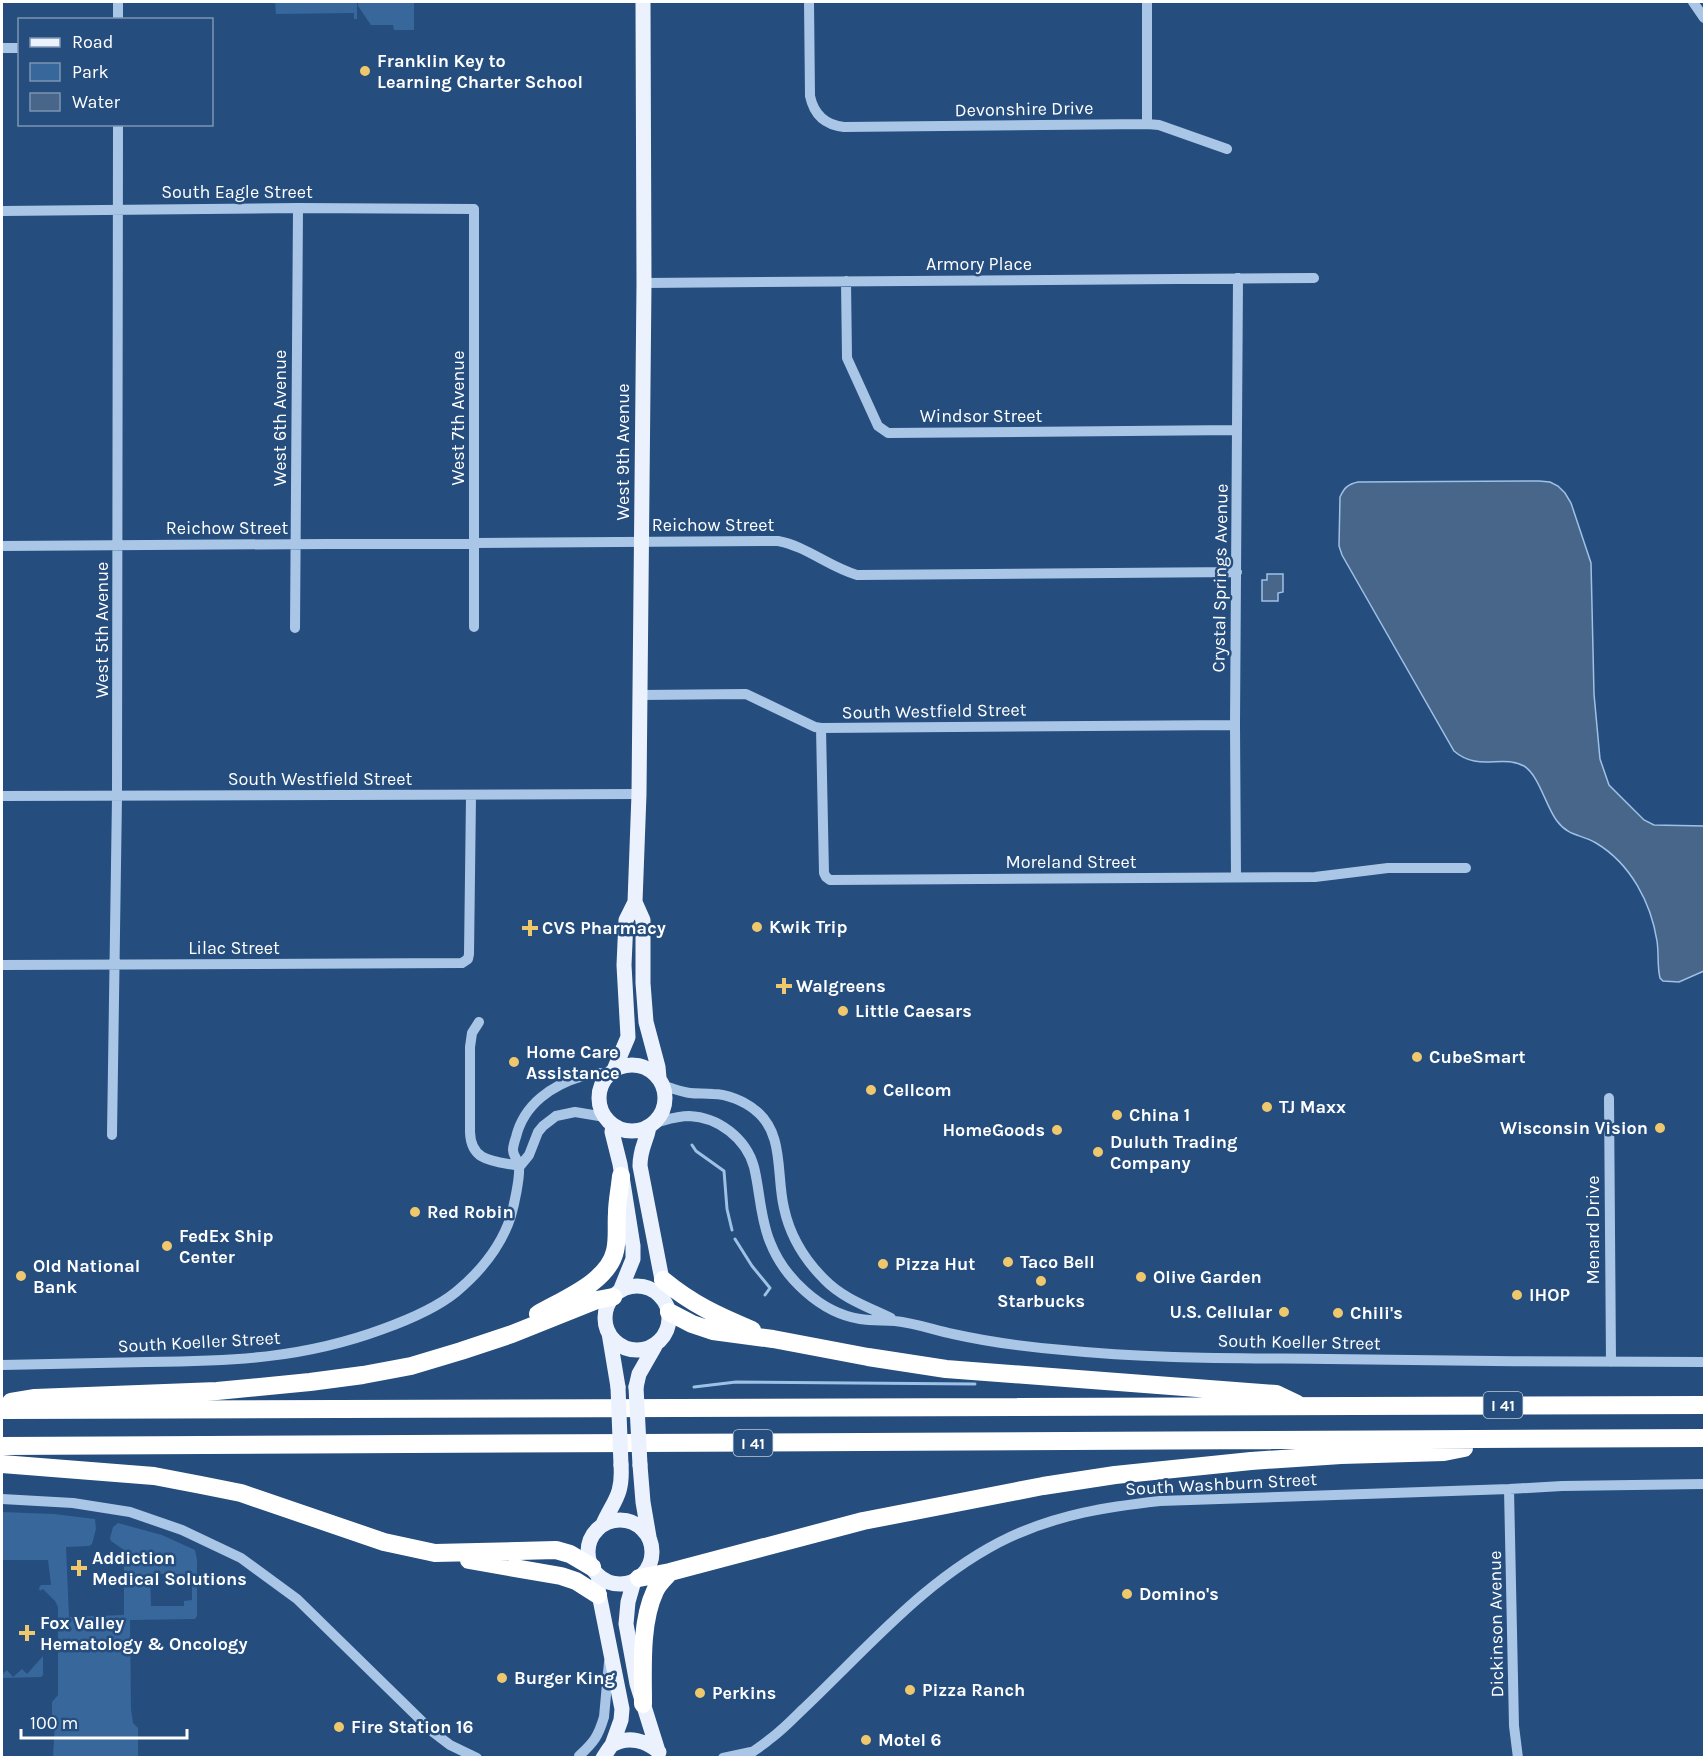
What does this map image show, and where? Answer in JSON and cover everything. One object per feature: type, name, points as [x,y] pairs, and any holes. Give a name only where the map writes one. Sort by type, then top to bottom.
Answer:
[{"type":"highway","points":[[489,1341],[593,1283],[604,1273],[616,1250],[621,1176]]},
{"type":"highway","points":[[663,1280],[698,1306],[773,1339]]},
{"type":"highway","points":[[2,1404],[35,1398],[217,1391],[331,1380],[411,1366],[522,1331],[616,1294]]},
{"type":"highway","points":[[668,1307],[692,1324],[713,1331],[773,1339],[868,1357],[946,1369],[1276,1394],[1301,1406]]},
{"type":"highway","name":"I 41","points":[[2,1410],[1704,1405]]},
{"type":"highway","name":"I 41","points":[[2,1446],[1704,1438]]},
{"type":"highway","points":[[637,1580],[863,1521],[1010,1491],[1115,1475],[1251,1461],[1341,1455],[1444,1452],[1504,1439]]},
{"type":"highway","points":[[2,1464],[154,1476],[242,1493],[384,1542],[561,1576],[576,1581],[598,1595]]},
{"type":"highway","points":[[435,1553],[556,1550],[570,1554],[593,1569]]},
{"type":"highway","points":[[643,1704],[645,1632],[655,1590],[670,1572]]},
{"type":"main road","name":"West 9th Avenue","points":[[612,1072],[628,1037],[624,965],[626,920],[635,902],[639,794],[644,283],[643,2]]},
{"type":"main road","name":"West 9th Avenue","points":[[635,902],[643,920],[643,983],[646,1022],[661,1082]]},
{"type":"main road","points":[[603,1524],[620,1491],[621,1465],[618,1387],[605,1315],[633,1259],[630,1224],[612,1132],[609,1121],[600,1106],[599,1094],[602,1083],[612,1072],[626,1065],[639,1065],[650,1070],[661,1082],[666,1096],[661,1115],[651,1125],[640,1130],[621,1129],[609,1121]]},
{"type":"main road","points":[[651,1125],[641,1149],[640,1166],[670,1322],[667,1331],[655,1346],[639,1374],[636,1387],[643,1502],[653,1548],[652,1559],[647,1570],[637,1580],[628,1602],[626,1624],[643,1704],[661,1756]]},
{"type":"main road","points":[[616,1294],[629,1287],[650,1288],[659,1294],[668,1307]]},
{"type":"main road","points":[[609,1333],[614,1341],[629,1350],[647,1350],[655,1346]]},
{"type":"main road","points":[[608,1751],[621,1720],[622,1709],[588,1553],[590,1540],[603,1524],[620,1519],[637,1524],[649,1537]]},
{"type":"main road","points":[[593,1569],[603,1579],[613,1583],[624,1584],[637,1580]]},
{"type":"main road","points":[[608,1751],[626,1741],[638,1740],[649,1743],[661,1756]]},
{"type":"street","points":[[118,2],[118,18]]},
{"type":"street","name":"Devonshire Drive","points":[[809,2],[810,96],[812,105],[821,118],[835,126],[1147,124],[1159,125],[1227,149]]},
{"type":"street","points":[[1147,2],[1147,124]]},
{"type":"street","points":[[1693,2],[1704,18]]},
{"type":"street","points":[[2,48],[18,48]]},
{"type":"street","name":"West 5th Avenue","points":[[112,1135],[117,797],[118,126]]},
{"type":"street","name":"West 6th Avenue","points":[[295,628],[298,208]]},
{"type":"street","name":"South Eagle Street","points":[[2,211],[474,209]]},
{"type":"street","name":"West 7th Avenue","points":[[474,209],[474,627]]},
{"type":"street","name":"Crystal Springs Avenue","points":[[1236,877],[1238,278]]},
{"type":"street","name":"Armory Place","points":[[644,283],[1314,278]]},
{"type":"street","name":"Windsor Street","points":[[846,281],[847,358],[878,426],[888,433],[1238,430]]},
{"type":"street","name":"Reichow Street","points":[[2,546],[778,541],[796,546],[857,575],[1237,572]]},
{"type":"street","name":"South Westfield Street","points":[[641,695],[746,694],[821,728],[1235,725]]},
{"type":"street","name":"Moreland Street","points":[[821,728],[824,873],[830,880],[1330,876],[1388,868],[1466,868]]},
{"type":"street","name":"South Westfield Street","points":[[2,796],[639,794]]},
{"type":"street","name":"Lilac Street","points":[[2,965],[456,964],[465,961],[469,954],[471,796]]},
{"type":"street","points":[[479,1022],[472,1033],[470,1047],[470,1138],[474,1149],[485,1160],[520,1166]]},
{"type":"street","name":"South Koeller Street","points":[[520,1166],[513,1150],[520,1124],[532,1105],[545,1093],[567,1081],[600,1072],[612,1072]]},
{"type":"street","name":"South Koeller Street","points":[[661,1082],[688,1093],[729,1097],[755,1110],[769,1127],[775,1140],[783,1206],[788,1225],[802,1254],[813,1269],[832,1287],[897,1321]]},
{"type":"street","name":"Menard Drive","points":[[1609,1098],[1611,1362]]},
{"type":"street","name":"South Koeller Street","points":[[2,1365],[226,1361],[267,1358],[328,1347],[400,1323],[435,1306],[454,1293],[482,1268],[492,1255],[512,1213],[520,1166],[529,1155],[538,1132],[543,1126],[556,1116],[580,1112],[609,1121]]},
{"type":"street","name":"South Koeller Street","points":[[651,1125],[686,1116],[716,1123],[732,1133],[746,1148],[754,1165],[763,1218],[770,1243],[784,1266],[803,1289],[830,1308],[860,1319],[897,1321],[954,1335],[1013,1344],[1121,1355],[1704,1362]]},
{"type":"street","name":"South Washburn Street","points":[[723,1758],[748,1755],[771,1739],[926,1591],[979,1554],[1010,1537],[1080,1512],[1160,1501],[1509,1489],[1562,1485],[1704,1484]]},
{"type":"street","name":"Dickinson Avenue","points":[[1509,1489],[1514,1726],[1518,1758]]},
{"type":"street","points":[[2,1499],[73,1503],[130,1512],[182,1530],[241,1558],[297,1599],[433,1732],[450,1745],[477,1758]]},
{"type":"street","points":[[576,1757],[594,1742],[604,1717],[610,1646]]},
{"type":"street","points":[[576,1757],[608,1751]]},
{"type":"green space","points":[[275,2],[357,2],[357,19],[354,19],[354,13],[276,14]]},
{"type":"green space","points":[[358,2],[414,2],[414,30],[394,30],[393,25],[371,25],[358,6]]},
{"type":"green space","points":[[2,1512],[54,1514],[95,1519],[96,1529],[92,1544],[66,1547],[69,1617],[124,1615],[124,1550],[111,1541],[113,1527],[118,1523],[162,1535],[195,1550],[197,1616],[195,1619],[130,1620],[131,1709],[133,1723],[138,1728],[138,1757],[53,1757],[55,1722],[52,1722],[52,1702],[58,1695],[58,1607],[43,1589],[40,1591],[39,1588],[41,1585],[51,1585],[48,1560],[2,1560]],"holes":[[[150,1574],[185,1574],[185,1580],[192,1580],[192,1600],[184,1601],[184,1606],[151,1606]]]},
{"type":"green space","points":[[43,1656],[43,1675],[41,1677],[2,1678],[7,1670],[13,1677],[22,1669],[27,1674]]},
{"type":"water","points":[[1358,482],[1550,482],[1565,493],[1571,503],[1591,563],[1594,694],[1600,759],[1609,785],[1644,820],[1654,825],[1704,826],[1704,971],[1679,982],[1663,981],[1660,978],[1657,941],[1650,913],[1637,886],[1619,862],[1596,843],[1571,833],[1557,821],[1534,776],[1524,766],[1507,762],[1472,761],[1454,751],[1339,546],[1340,497],[1347,487]]},
{"type":"water","points":[[1267,574],[1283,574],[1283,592],[1278,593],[1278,601],[1262,601],[1262,580],[1267,580]]},
{"type":"waterway","points":[[692,1145],[696,1151],[724,1171],[727,1209],[732,1230]]},
{"type":"waterway","points":[[735,1239],[752,1266],[770,1288],[765,1295]]},
{"type":"waterway","points":[[694,1387],[736,1382],[975,1384]]},
{"type":"place","name":"Franklin Key to Learning Charter School","points":[[365,71]]},
{"type":"place","name":"Kwik Trip","points":[[757,927]]},
{"type":"place","name":"CVS Pharmacy","points":[[530,928]]},
{"type":"place","name":"Walgreens","points":[[784,986]]},
{"type":"place","name":"Little Caesars","points":[[843,1011]]},
{"type":"place","name":"CubeSmart","points":[[1417,1057]]},
{"type":"place","name":"Home Care Assistance","points":[[514,1062]]},
{"type":"place","name":"Cellcom","points":[[871,1090]]},
{"type":"place","name":"TJ Maxx","points":[[1267,1107]]},
{"type":"place","name":"China 1","points":[[1117,1115]]},
{"type":"place","name":"Wisconsin Vision","points":[[1660,1128]]},
{"type":"place","name":"HomeGoods","points":[[1057,1130]]},
{"type":"place","name":"Duluth Trading Company","points":[[1098,1152]]},
{"type":"place","name":"Red Robin","points":[[415,1212]]},
{"type":"place","name":"FedEx Ship Center","points":[[167,1246]]},
{"type":"place","name":"Taco Bell","points":[[1008,1262]]},
{"type":"place","name":"Pizza Hut","points":[[883,1264]]},
{"type":"place","name":"Old National Bank","points":[[21,1276]]},
{"type":"place","name":"Olive Garden","points":[[1141,1277]]},
{"type":"place","name":"Starbucks","points":[[1041,1281]]},
{"type":"place","name":"IHOP","points":[[1517,1295]]},
{"type":"place","name":"U.S. Cellular","points":[[1284,1312]]},
{"type":"place","name":"Chili's","points":[[1338,1313]]},
{"type":"place","name":"Addiction Medical Solutions","points":[[79,1568]]},
{"type":"place","name":"Domino's","points":[[1127,1594]]},
{"type":"place","name":"Fox Valley Hematology & Oncology","points":[[27,1633]]},
{"type":"place","name":"Burger King","points":[[502,1678]]},
{"type":"place","name":"Pizza Ranch","points":[[910,1690]]},
{"type":"place","name":"Perkins","points":[[700,1693]]},
{"type":"place","name":"Fire Station 16","points":[[339,1727]]},
{"type":"place","name":"Motel 6","points":[[866,1740]]}]
